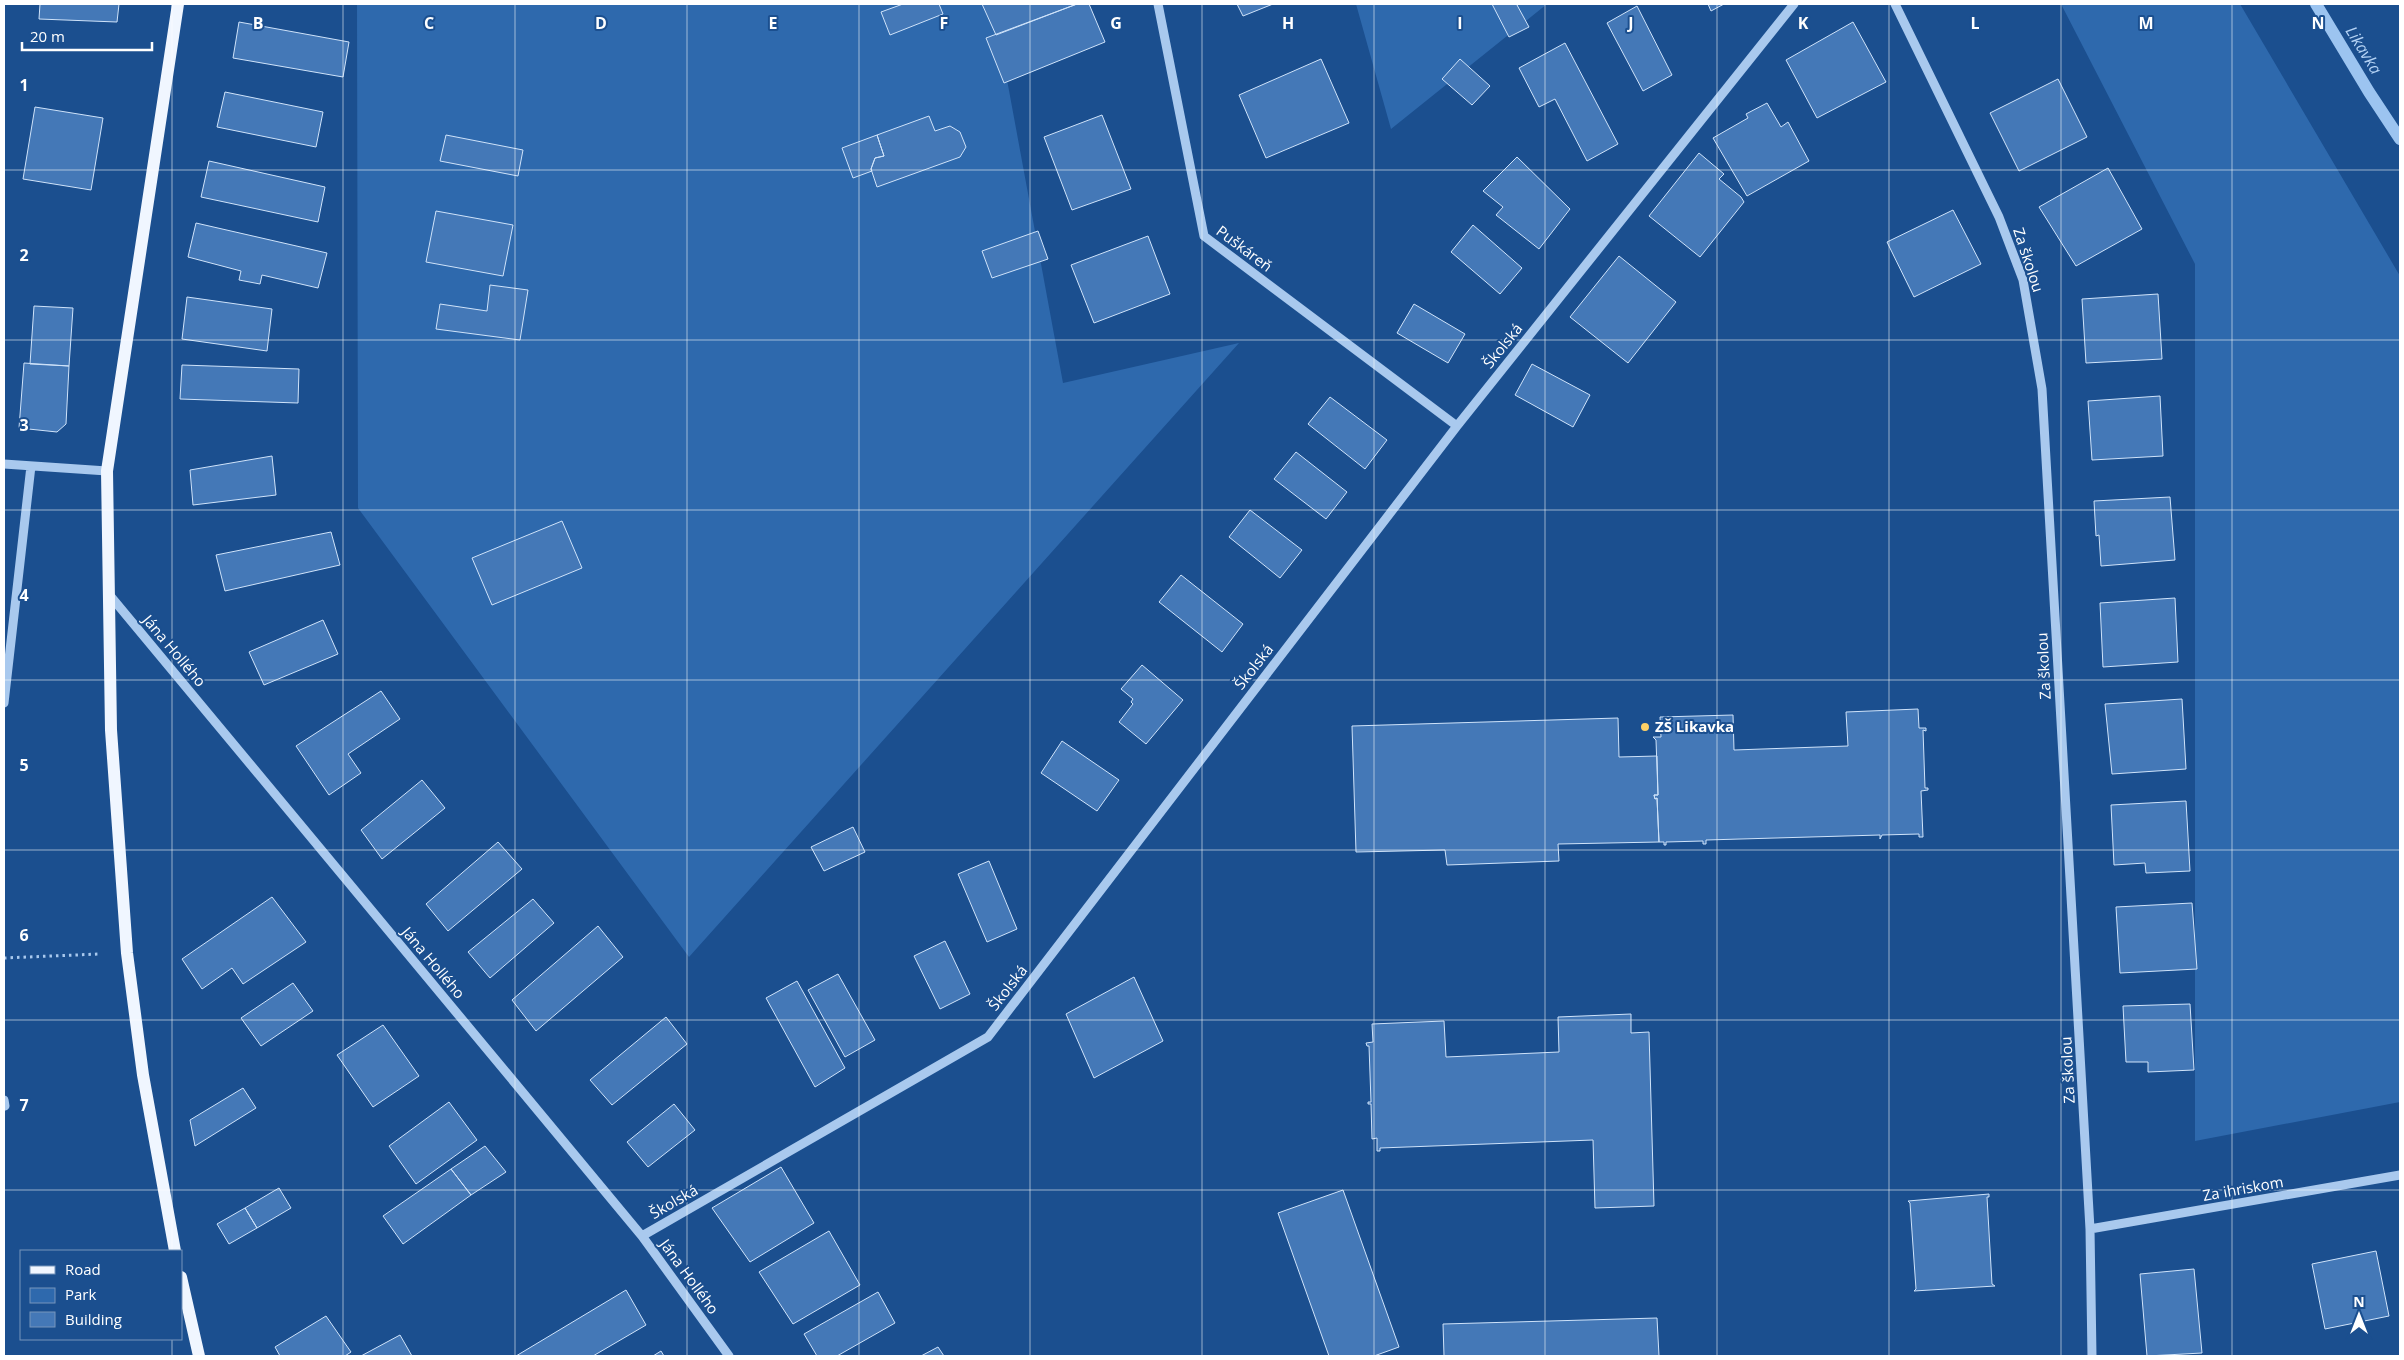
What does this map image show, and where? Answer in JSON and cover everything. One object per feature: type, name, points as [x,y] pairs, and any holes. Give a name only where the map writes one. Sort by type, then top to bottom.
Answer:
[{"type":"main road","points":[[176,1250],[145,1085],[127,953],[111,730],[107,471],[178,4]]},
{"type":"main road","points":[[182,1281],[199,1356]]},
{"type":"street","name":"Puškáreň","points":[[1158,4],[1204,236],[1457,426]]},
{"type":"street","name":"Školská","points":[[642,1236],[988,1037],[1457,426],[1794,4]]},
{"type":"street","name":"Za školou","points":[[1895,4],[2003,226],[2023,280],[2042,389],[2090,1230],[2092,1356]]},
{"type":"street","points":[[4,464],[107,471]]},
{"type":"street","points":[[4,703],[31,466]]},
{"type":"street","name":"Jána Hollého","points":[[108,593],[642,1236],[729,1356]]},
{"type":"street","name":"Za ihriskom","points":[[2090,1230],[2400,1175]]},
{"type":"path","points":[[4,958],[127,953]]},
{"type":"green space","points":[[357,4],[993,4],[1063,383],[1239,343],[689,957],[358,508]]},
{"type":"green space","points":[[1356,4],[1547,4],[1391,129]]},
{"type":"green space","points":[[2061,4],[2240,4],[2400,276],[2400,1102],[2195,1141],[2195,264]]},
{"type":"building","points":[[40,4],[119,4],[117,22],[39,19]]},
{"type":"building","points":[[903,4],[939,4],[943,14],[890,35],[881,12]]},
{"type":"building","points":[[982,4],[1077,4],[996,35]]},
{"type":"building","points":[[1077,4],[1089,4],[1105,42],[1004,83],[986,38]]},
{"type":"building","points":[[1237,4],[1273,4],[1243,16]]},
{"type":"building","points":[[1492,4],[1519,4],[1517,5],[1529,27],[1509,37]]},
{"type":"building","points":[[1708,4],[1724,4],[1711,11]]},
{"type":"building","points":[[1637,6],[1672,75],[1643,91],[1607,23]]},
{"type":"building","points":[[239,22],[349,42],[343,77],[233,58]]},
{"type":"building","points":[[1853,22],[1886,82],[1817,118],[1786,60]]},
{"type":"building","points":[[1565,43],[1618,144],[1587,161],[1555,99],[1539,107],[1519,68]]},
{"type":"building","points":[[1321,59],[1349,123],[1266,158],[1239,95]]},
{"type":"building","points":[[1460,59],[1490,86],[1472,105],[1442,79]]},
{"type":"building","points":[[2058,79],[2087,137],[2019,171],[1990,113]]},
{"type":"building","points":[[225,92],[323,112],[316,147],[217,127]]},
{"type":"building","points":[[1767,103],[1781,127],[1788,122],[1809,161],[1747,196],[1713,138],[1748,118],[1746,114]]},
{"type":"building","points":[[35,107],[103,118],[91,190],[23,179]]},
{"type":"building","points":[[1102,115],[1131,189],[1072,210],[1044,137]]},
{"type":"building","points":[[929,116],[935,131],[950,126],[960,132],[966,147],[960,157],[877,187],[871,169],[875,158],[884,156],[877,135]]},
{"type":"building","points":[[446,135],[523,150],[518,176],[440,161]]},
{"type":"building","points":[[877,135],[884,156],[875,158],[872,171],[853,178],[842,148]]},
{"type":"building","points":[[1699,153],[1724,174],[1719,179],[1741,197],[1744,202],[1700,257],[1649,216]]},
{"type":"building","points":[[1517,157],[1570,209],[1539,249],[1496,215],[1503,207],[1483,191]]},
{"type":"building","points":[[209,161],[325,187],[318,222],[201,197]]},
{"type":"building","points":[[2108,168],[2142,229],[2076,266],[2039,207]]},
{"type":"building","points":[[1953,210],[1981,264],[1914,297],[1887,242]]},
{"type":"building","points":[[436,211],[513,225],[503,276],[426,262]]},
{"type":"building","points":[[196,223],[327,253],[318,288],[262,275],[260,284],[239,280],[241,271],[188,257]]},
{"type":"building","points":[[1473,225],[1522,268],[1500,294],[1451,252]]},
{"type":"building","points":[[1038,231],[1048,259],[992,278],[982,251]]},
{"type":"building","points":[[1148,236],[1170,294],[1094,323],[1071,265]]},
{"type":"building","points":[[1619,256],[1676,302],[1628,363],[1570,317]]},
{"type":"building","points":[[490,285],[528,290],[520,340],[436,329],[440,304],[487,311]]},
{"type":"building","points":[[2158,294],[2162,359],[2086,363],[2082,299]]},
{"type":"building","points":[[187,297],[272,309],[267,351],[182,339]]},
{"type":"building","points":[[1414,304],[1465,334],[1448,363],[1397,333]]},
{"type":"building","points":[[34,306],[73,308],[69,366],[30,364]]},
{"type":"building","points":[[24,363],[69,366],[66,424],[57,432],[19,428]]},
{"type":"building","points":[[1532,364],[1590,395],[1573,427],[1515,395]]},
{"type":"building","points":[[182,365],[299,369],[298,403],[180,399]]},
{"type":"building","points":[[2160,396],[2163,456],[2092,460],[2088,401]]},
{"type":"building","points":[[1330,397],[1387,440],[1365,469],[1308,424]]},
{"type":"building","points":[[1296,452],[1347,492],[1326,519],[1274,479]]},
{"type":"building","points":[[272,456],[276,495],[193,505],[190,470]]},
{"type":"building","points":[[2170,497],[2175,560],[2101,566],[2099,535],[2096,536],[2094,501]]},
{"type":"building","points":[[1250,510],[1302,550],[1280,578],[1229,537]]},
{"type":"building","points":[[562,521],[582,568],[492,605],[472,558]]},
{"type":"building","points":[[331,532],[340,565],[225,591],[216,555]]},
{"type":"building","points":[[1181,575],[1243,624],[1222,652],[1159,602]]},
{"type":"building","points":[[2175,598],[2178,662],[2103,667],[2100,603]]},
{"type":"building","points":[[323,620],[338,654],[264,685],[249,652]]},
{"type":"building","points":[[1142,665],[1183,700],[1146,744],[1119,722],[1133,704],[1131,702],[1133,699],[1121,689]]},
{"type":"building","points":[[381,691],[400,719],[348,754],[361,773],[329,795],[296,746]]},
{"type":"building","points":[[2182,699],[2186,769],[2112,774],[2105,704]]},
{"type":"building","points":[[1918,709],[1919,728],[1926,728],[1926,731],[1923,730],[1925,788],[1928,788],[1928,790],[1921,791],[1923,837],[1919,837],[1919,834],[1882,835],[1880,839],[1880,835],[1706,840],[1706,844],[1703,844],[1703,841],[1666,842],[1666,845],[1664,845],[1664,842],[1659,842],[1657,798],[1655,799],[1654,795],[1658,795],[1656,740],[1653,737],[1661,737],[1660,717],[1733,715],[1734,750],[1848,746],[1846,712]]},
{"type":"building","points":[[1618,718],[1619,757],[1657,756],[1658,795],[1654,795],[1655,799],[1657,798],[1659,842],[1558,844],[1559,861],[1447,865],[1445,850],[1356,852],[1352,726]]},
{"type":"building","points":[[1062,741],[1119,780],[1097,811],[1041,773]]},
{"type":"building","points":[[422,780],[445,808],[382,859],[361,830]]},
{"type":"building","points":[[2186,801],[2190,871],[2146,873],[2145,863],[2114,865],[2111,805]]},
{"type":"building","points":[[853,827],[865,852],[824,871],[811,847]]},
{"type":"building","points":[[498,842],[522,869],[448,931],[426,904]]},
{"type":"building","points":[[989,861],[1017,929],[987,942],[958,874]]},
{"type":"building","points":[[272,897],[306,942],[243,984],[232,968],[202,989],[182,959]]},
{"type":"building","points":[[533,899],[554,923],[490,978],[468,952]]},
{"type":"building","points":[[2192,903],[2197,969],[2120,973],[2116,907]]},
{"type":"building","points":[[598,926],[623,957],[536,1031],[512,1000]]},
{"type":"building","points":[[945,941],[970,994],[940,1009],[914,956]]},
{"type":"building","points":[[838,974],[875,1040],[845,1057],[808,990]]},
{"type":"building","points":[[1134,977],[1163,1041],[1094,1078],[1066,1014]]},
{"type":"building","points":[[797,981],[845,1068],[815,1087],[766,998]]},
{"type":"building","points":[[293,983],[313,1011],[261,1046],[241,1018]]},
{"type":"building","points":[[2190,1004],[2194,1070],[2148,1072],[2148,1062],[2126,1062],[2123,1006]]},
{"type":"building","points":[[1631,1014],[1631,1033],[1649,1032],[1654,1206],[1595,1208],[1593,1140],[1380,1148],[1380,1151],[1377,1151],[1377,1138],[1372,1139],[1371,1104],[1368,1104],[1368,1102],[1371,1102],[1369,1046],[1366,1043],[1373,1042],[1372,1024],[1444,1021],[1446,1057],[1559,1052],[1558,1017]]},
{"type":"building","points":[[666,1017],[687,1044],[612,1105],[590,1080]]},
{"type":"building","points":[[383,1025],[419,1076],[373,1107],[337,1055]]},
{"type":"building","points":[[243,1088],[256,1108],[195,1146],[190,1120]]},
{"type":"building","points":[[449,1102],[477,1140],[416,1184],[389,1146]]},
{"type":"building","points":[[674,1104],[695,1130],[648,1167],[627,1142]]},
{"type":"building","points":[[485,1146],[506,1172],[471,1195],[451,1169]]},
{"type":"building","points":[[781,1167],[814,1223],[750,1262],[712,1208]]},
{"type":"building","points":[[451,1169],[471,1195],[403,1244],[383,1216]]},
{"type":"building","points":[[279,1188],[291,1208],[257,1228],[245,1208]]},
{"type":"building","points":[[1343,1190],[1399,1347],[1374,1356],[1329,1356],[1278,1213]]},
{"type":"building","points":[[1989,1194],[1989,1197],[1987,1197],[1992,1284],[1995,1286],[1914,1291],[1916,1289],[1910,1203],[1908,1201]]},
{"type":"building","points":[[245,1208],[257,1228],[229,1244],[217,1224]]},
{"type":"building","points":[[829,1231],[860,1285],[793,1324],[759,1272]]},
{"type":"building","points":[[2376,1251],[2389,1316],[2325,1329],[2312,1264]]},
{"type":"building","points":[[2194,1269],[2202,1353],[2147,1356],[2140,1274]]},
{"type":"building","points":[[626,1290],[646,1325],[593,1356],[516,1356]]},
{"type":"building","points":[[878,1292],[895,1323],[837,1356],[817,1356],[804,1334]]},
{"type":"building","points":[[326,1316],[351,1352],[345,1356],[280,1356],[275,1347]]},
{"type":"building","points":[[1657,1318],[1659,1356],[1444,1356],[1443,1324]]},
{"type":"building","points":[[400,1335],[412,1356],[361,1356]]},
{"type":"building","points":[[938,1347],[944,1356],[921,1356]]},
{"type":"building","points":[[661,1351],[664,1356],[653,1356]]},
{"type":"waterway","name":"Likavka","points":[[2316,4],[2400,139]]},
{"type":"place","name":"ZŠ Likavka","points":[[1645,727]]}]
